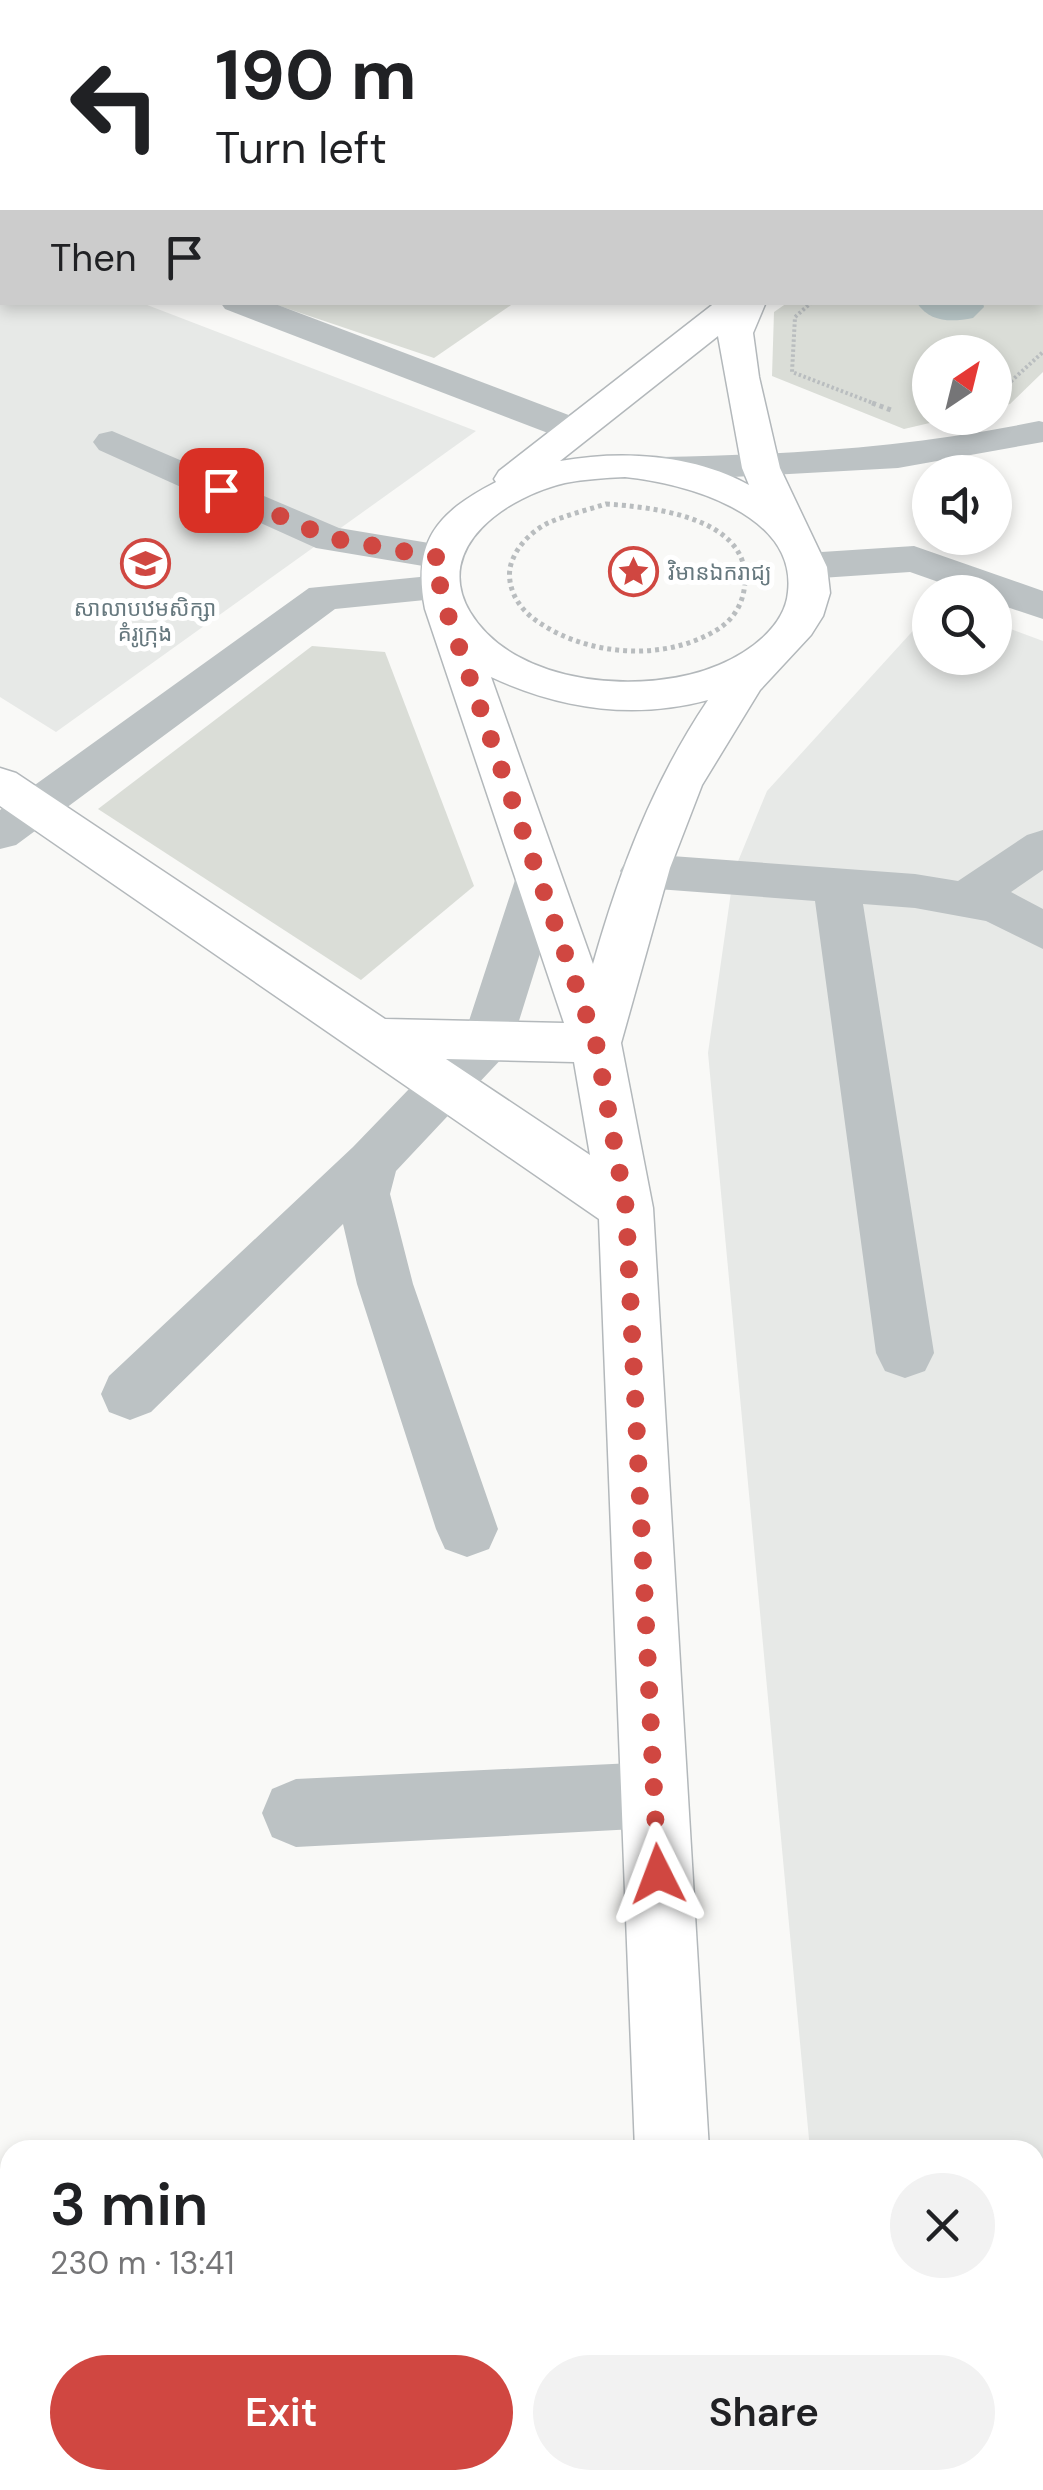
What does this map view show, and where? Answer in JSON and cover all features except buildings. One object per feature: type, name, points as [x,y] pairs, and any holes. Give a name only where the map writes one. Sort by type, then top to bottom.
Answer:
[{"type":"main road","points":[[671,2140],[626,1208],[596,1043],[442,585],[451,536],[470,514],[735,305]]},
{"type":"main road","points":[[596,1043],[644,871],[668,802],[698,744],[756,665],[788,639],[801,618],[809,592],[799,552],[760,468],[735,333],[748,305]]},
{"type":"main road","points":[[470,514],[512,487],[551,474],[609,466],[661,470],[708,481],[745,497],[769,513],[799,552]]},
{"type":"main road","points":[[442,585],[467,640],[535,680],[580,692],[627,697],[666,694],[699,688],[756,665]]},
{"type":"main road","points":[[11,808],[373,1038],[626,1208]]},
{"type":"main road","points":[[373,1038],[596,1043]]},
{"type":"street","points":[[418,0],[427,0]]},
{"type":"street","points":[[244,305],[574,430]]},
{"type":"street","points":[[661,470],[760,468],[960,451],[1041,430]]},
{"type":"street","points":[[1012,459],[1041,430]]},
{"type":"street","points":[[112,442],[442,585]]},
{"type":"street","points":[[799,552],[912,548]]},
{"type":"street","points":[[938,555],[1043,606]]},
{"type":"street","points":[[11,808],[324,597],[442,585]]},
{"type":"street","points":[[965,900],[1043,847]]},
{"type":"street","points":[[644,871],[915,890],[998,906],[1043,932]]},
{"type":"street","points":[[130,1394],[372,1162],[402,1126],[488,1040],[539,880]]},
{"type":"street","points":[[838,886],[906,1353]]},
{"type":"street","points":[[372,1162],[363,1194],[384,1284],[467,1530]]},
{"type":"street","points":[[296,1813],[654,1795]]},
{"type":"path","points":[[809,305],[795,317],[792,372],[906,416]]},
{"type":"path","points":[[1012,380],[1043,352]]},
{"type":"path","points":[[606,504],[680,512],[716,530],[738,552],[747,581],[741,606],[716,631],[682,646],[620,654],[590,649],[551,635],[532,622],[512,599],[508,563],[519,542],[544,522],[567,512],[606,504]]},
{"type":"shaded area","name":"សាលាបឋមសិក្សា គំរូក្រុង","points":[[0,305],[147,305],[476,431],[56,732],[0,697]]},
{"type":"shaded area","points":[[277,305],[511,305],[434,358]]},
{"type":"shaded area","points":[[784,305],[1043,305],[1043,372],[1012,402],[1012,335],[912,335],[912,427],[904,429],[772,376],[774,312]]},
{"type":"shaded area","points":[[918,305],[984,307],[973,318],[949,320]]},
{"type":"shaded area","points":[[1012,629],[1043,641],[1043,2140],[809,2140],[708,1053],[734,871],[767,791],[912,632],[912,675],[1012,675]]},
{"type":"shaded area","points":[[312,646],[385,652],[474,886],[361,980],[98,809]]},
{"type":"place","name":"សាលាបឋមសិក្សា គំរូក្រុង","points":[[145,564]]},
{"type":"place","name":"វិមានឯករាជ្យ","points":[[633,572]]},
{"type":"route","points":[[221,490],[330,538],[441,558],[440,588],[446,609],[596,1043],[626,1208],[658,1874]]}]
